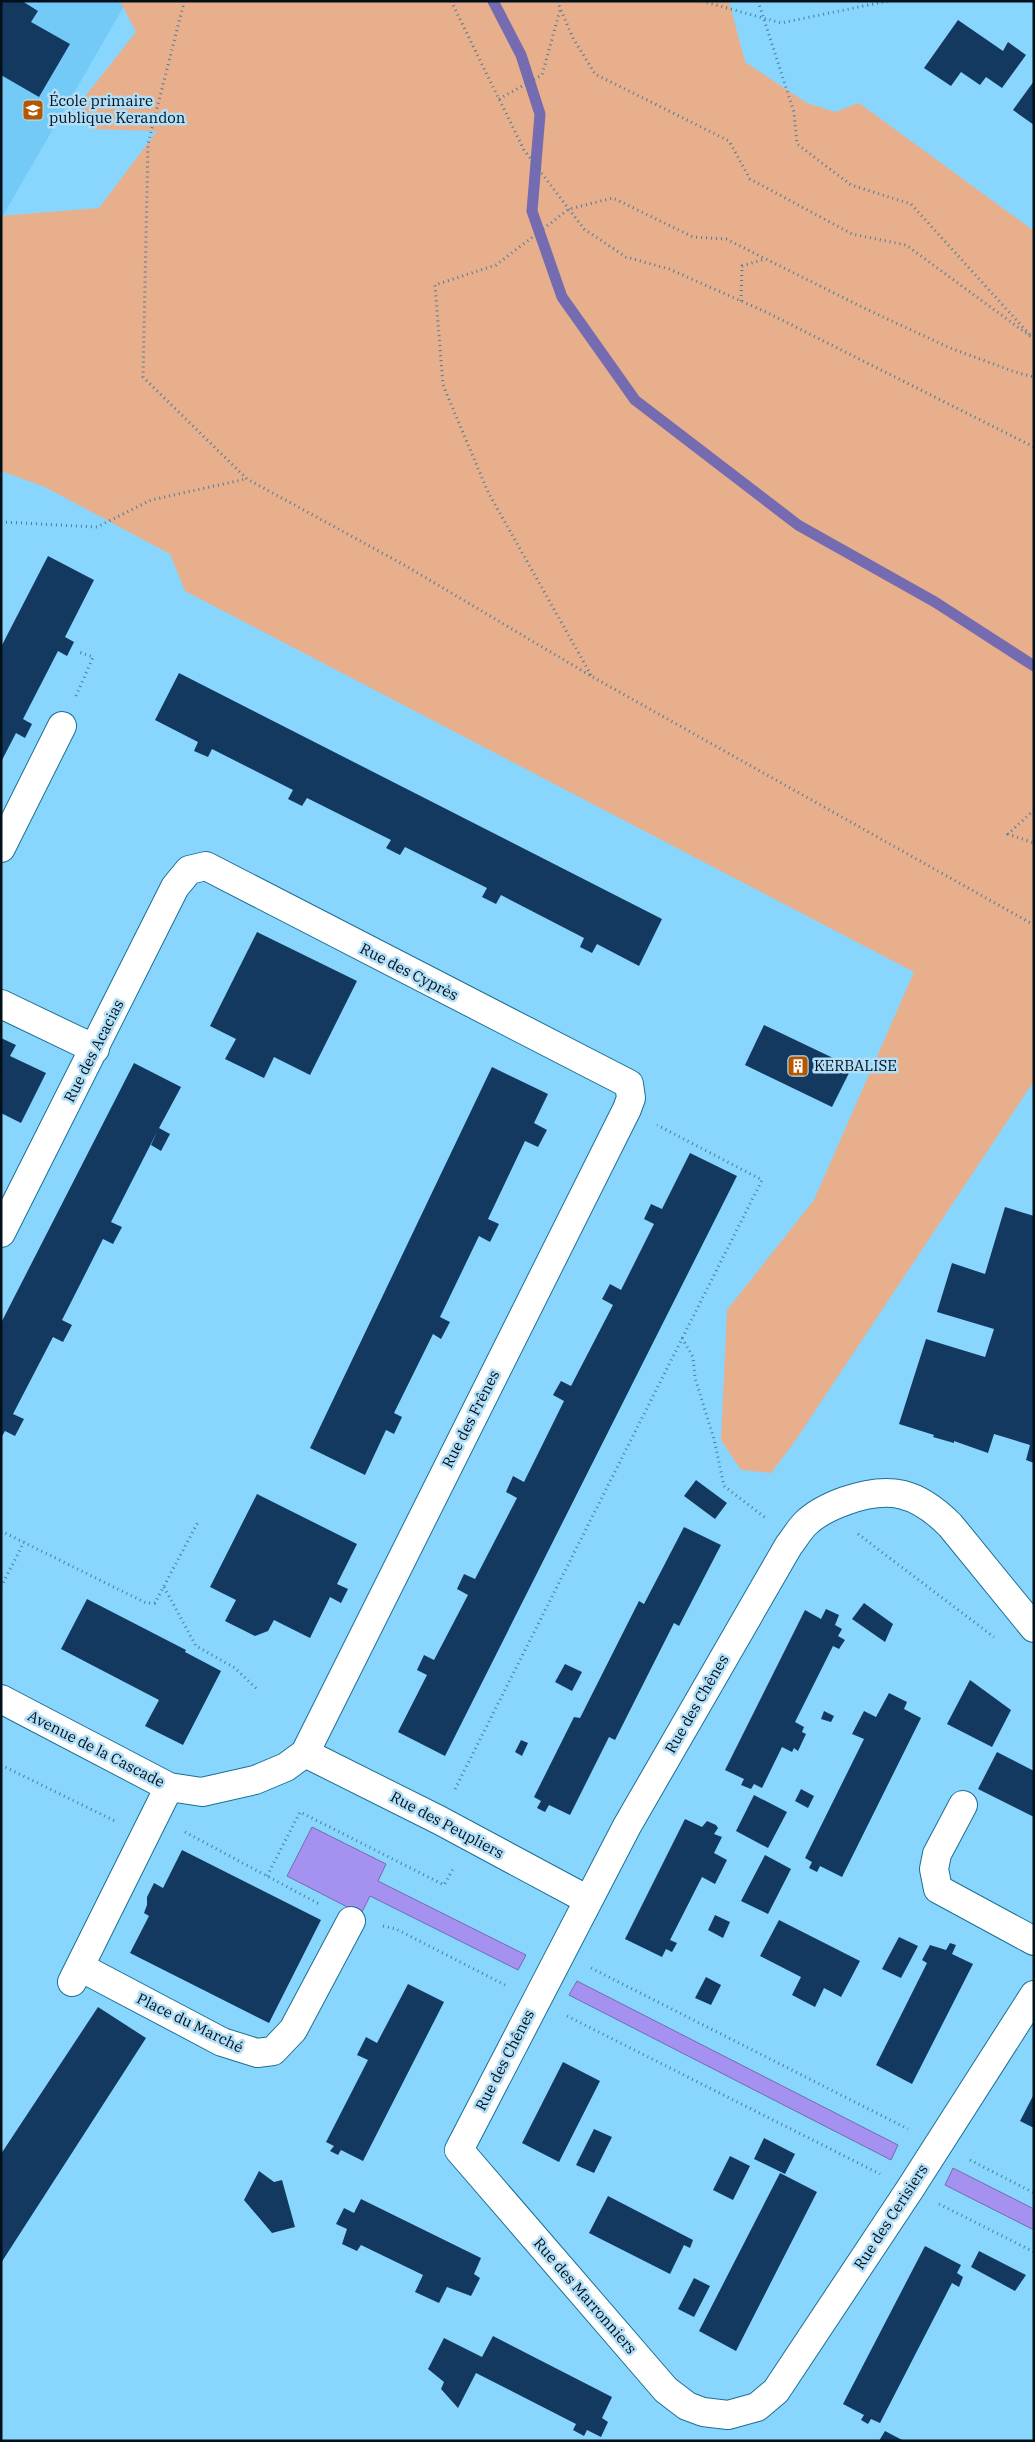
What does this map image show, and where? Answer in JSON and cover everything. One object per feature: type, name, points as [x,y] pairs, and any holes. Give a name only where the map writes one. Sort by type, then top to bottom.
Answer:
[{"type":"street","points":[[1,848],[62,726]]},
{"type":"street","name":"Rue des Cyprès","points":[[188,870],[206,866],[628,1097]]},
{"type":"street","name":"Rue des Acacias","points":[[1,1233],[175,887],[188,870]]},
{"type":"street","points":[[1,1004],[95,1049]]},
{"type":"street","name":"Rue des Frênes","points":[[305,1753],[628,1097]]},
{"type":"street","name":"Rue des Chênes","points":[[459,2150],[627,1826],[805,1524],[823,1511],[866,1494],[896,1492],[926,1504],[950,1524],[1034,1628]]},
{"type":"street","name":"Avenue de la Cascade","points":[[2,1702],[140,1770],[169,1787],[202,1792],[255,1780],[286,1767],[305,1753]]},
{"type":"street","name":"Rue des Peupliers","points":[[305,1753],[439,1820],[588,1900]]},
{"type":"street","name":"Place du Marché","points":[[169,1787],[76,1974],[222,2042],[257,2053],[273,2051],[293,2030],[351,1921]]},
{"type":"street","points":[[963,1805],[937,1854],[934,1869],[938,1889],[1034,1940]]},
{"type":"street","name":"Rue des Cerisiers","points":[[728,2415],[757,2407],[776,2392],[910,2189],[1034,1995]]},
{"type":"street","name":"Rue des Marronniers","points":[[459,2150],[666,2390],[687,2406],[703,2412],[728,2415]]},
{"type":"path","points":[[182,1],[183,6],[148,144],[143,377],[247,479],[406,566],[591,676],[1034,926]]},
{"type":"path","points":[[450,1],[524,150],[584,229],[626,257],[669,270],[742,301],[1034,447]]},
{"type":"path","points":[[557,1],[573,38],[595,74],[729,141],[750,178],[852,234],[906,245],[1034,339]]},
{"type":"path","points":[[702,1],[781,23],[888,1]]},
{"type":"path","points":[[758,1],[794,112],[797,144],[851,185],[911,204],[1034,339]]},
{"type":"path","points":[[499,99],[542,75],[560,9]]},
{"type":"path","points":[[591,676],[488,492],[443,385],[435,285],[496,265],[569,208],[613,198],[693,237],[726,239],[950,348],[1034,377]]},
{"type":"path","points":[[742,301],[742,266],[765,259]]},
{"type":"path","points":[[1,522],[97,527],[150,500],[247,479]]},
{"type":"path","points":[[62,726],[93,657],[79,652]]},
{"type":"path","points":[[1034,810],[1008,834],[1034,843]]},
{"type":"path","points":[[439,1820],[762,1180],[628,1097]]},
{"type":"path","points":[[682,1338],[693,1357],[695,1378],[714,1439],[724,1486],[794,1540]]},
{"type":"path","points":[[843,1502],[853,1530],[999,1641]]},
{"type":"path","points":[[1,1531],[146,1603],[155,1603],[198,1522]]},
{"type":"path","points":[[1,1588],[24,1542]]},
{"type":"path","points":[[163,1587],[196,1646],[235,1668],[258,1690]]},
{"type":"path","points":[[1,1765],[116,1822],[140,1770]]},
{"type":"path","points":[[267,1876],[300,1812],[444,1885],[471,1837]]},
{"type":"path","points":[[154,1816],[351,1921],[396,1928],[1034,2252]]},
{"type":"path","points":[[561,1953],[1034,2192]]},
{"type":"shaded area","name":"École primaire publique Kerandon","points":[[1,1],[127,1],[1,219]]},
{"type":"shaded area","points":[[120,1],[729,1],[745,62],[807,103],[835,112],[859,103],[1034,231],[1034,1081],[793,1444],[771,1473],[741,1470],[721,1440],[727,1310],[814,1200],[914,972],[185,591],[170,554],[45,487],[1,471],[1,216],[99,208],[157,131],[90,129],[80,103],[136,32]]},
{"type":"shaded area","points":[[312,1827],[386,1864],[378,1881],[526,1955],[518,1970],[370,1896],[361,1914],[287,1876]]},
{"type":"shaded area","points":[[577,1981],[898,2145],[891,2160],[569,1995]]},
{"type":"shaded area","points":[[953,2168],[1034,2209],[1034,2230],[945,2185]]},
{"type":"building","points":[[1,1],[22,1],[38,11],[31,22],[70,44],[39,97],[1,75]]},
{"type":"building","points":[[958,20],[1003,51],[1008,42],[1026,55],[1002,88],[986,77],[980,85],[961,72],[951,86],[924,68]]},
{"type":"building","points":[[1034,81],[1034,125],[1013,110]]},
{"type":"building","points":[[48,556],[94,580],[65,637],[74,642],[67,656],[58,651],[23,719],[32,724],[25,738],[16,733],[1,762],[1,647]]},
{"type":"building","points":[[179,673],[662,919],[639,966],[597,944],[592,953],[580,947],[584,938],[501,895],[496,904],[482,897],[487,888],[405,847],[400,855],[386,848],[391,840],[307,798],[302,806],[288,799],[293,790],[212,749],[208,757],[194,751],[198,742],[155,720]]},
{"type":"building","points":[[257,932],[357,981],[310,1075],[274,1057],[264,1078],[225,1059],[236,1039],[210,1026]]},
{"type":"building","name":"KERBALISE","points":[[764,1025],[852,1067],[832,1107],[745,1065]]},
{"type":"building","points":[[1,1038],[16,1045],[10,1056],[46,1073],[21,1123],[1,1113]]},
{"type":"building","points":[[134,1063],[181,1087],[159,1128],[170,1134],[161,1151],[151,1145],[157,1132],[111,1222],[122,1227],[113,1244],[103,1239],[62,1320],[72,1325],[63,1342],[53,1337],[13,1414],[24,1419],[15,1436],[5,1431],[1,1438],[1,1323]]},
{"type":"building","points":[[492,1067],[548,1094],[534,1123],[547,1130],[538,1147],[525,1141],[488,1219],[499,1224],[490,1242],[479,1236],[440,1317],[450,1322],[441,1339],[433,1334],[394,1413],[402,1417],[394,1434],[386,1430],[365,1475],[310,1448]]},
{"type":"building","points":[[690,1153],[737,1176],[445,1756],[398,1732],[427,1675],[417,1670],[424,1655],[434,1660],[468,1595],[457,1589],[464,1574],[475,1579],[517,1498],[506,1492],[513,1476],[524,1482],[564,1401],[553,1395],[561,1381],[571,1386],[613,1305],[602,1299],[610,1284],[621,1290],[654,1224],[644,1219],[651,1204],[662,1209]]},
{"type":"building","points":[[1005,1207],[1034,1216],[1034,1463],[1026,1460],[1030,1445],[994,1434],[988,1453],[954,1441],[954,1443],[933,1437],[934,1435],[899,1424],[926,1339],[985,1357],[994,1329],[937,1312],[952,1263],[985,1274]]},
{"type":"building","points":[[696,1480],[727,1503],[715,1519],[684,1496]]},
{"type":"building","points":[[257,1494],[357,1544],[337,1584],[348,1589],[341,1603],[330,1597],[310,1638],[274,1620],[268,1631],[255,1636],[225,1621],[236,1600],[210,1587]]},
{"type":"building","points":[[684,1527],[721,1545],[679,1626],[674,1623],[615,1740],[609,1737],[570,1815],[549,1805],[545,1812],[537,1808],[541,1801],[534,1797],[574,1717],[580,1718],[639,1601],[644,1604]]},
{"type":"building","points":[[87,1599],[186,1650],[185,1652],[221,1671],[183,1745],[145,1726],[159,1700],[61,1649]]},
{"type":"building","points":[[864,1603],[893,1624],[885,1642],[852,1619]]},
{"type":"building","points":[[826,1609],[839,1615],[835,1625],[842,1629],[838,1636],[845,1640],[839,1649],[833,1646],[795,1722],[804,1727],[802,1732],[806,1734],[798,1751],[794,1748],[792,1752],[782,1747],[762,1788],[754,1784],[751,1789],[741,1785],[744,1779],[725,1770],[805,1610],[821,1619]]},
{"type":"building","points":[[565,1664],[582,1672],[572,1691],[555,1682]]},
{"type":"building","points":[[970,1680],[1011,1710],[992,1747],[947,1724]]},
{"type":"building","points":[[889,1693],[907,1702],[904,1709],[921,1718],[842,1877],[820,1866],[817,1872],[809,1868],[812,1862],[805,1858],[864,1739],[852,1734],[864,1711],[876,1717]]},
{"type":"building","points":[[824,1711],[834,1716],[831,1722],[821,1719]]},
{"type":"building","points":[[521,1740],[528,1743],[522,1756],[515,1752]]},
{"type":"building","points":[[997,1752],[1034,1771],[1034,1817],[978,1789]]},
{"type":"building","points":[[801,1789],[814,1796],[808,1808],[795,1801]]},
{"type":"building","points":[[754,1795],[787,1812],[768,1848],[736,1831]]},
{"type":"building","points":[[685,1819],[702,1827],[707,1821],[716,1825],[718,1828],[714,1834],[722,1837],[714,1853],[727,1860],[715,1884],[702,1877],[670,1940],[677,1943],[672,1952],[666,1949],[662,1957],[625,1939]]},
{"type":"building","points":[[182,1850],[321,1920],[269,2023],[130,1953],[149,1916],[144,1913],[147,1897],[154,1883],[163,1888]]},
{"type":"building","points":[[765,1855],[791,1869],[768,1914],[741,1901]]},
{"type":"building","points":[[715,1915],[730,1922],[723,1938],[708,1930]]},
{"type":"building","points":[[779,1920],[860,1961],[841,1997],[824,1988],[815,2007],[792,1995],[801,1977],[760,1956]]},
{"type":"building","points":[[899,1937],[918,1946],[901,1978],[882,1969]]},
{"type":"building","points":[[950,1943],[956,1945],[952,1954],[973,1964],[912,2084],[876,2065],[927,1963],[922,1960],[930,1945],[946,1950]]},
{"type":"building","points":[[706,1977],[721,1985],[711,2005],[695,1998]]},
{"type":"building","points":[[408,1984],[444,2002],[363,2161],[341,2150],[338,2155],[330,2151],[334,2146],[326,2142],[368,2060],[357,2055],[366,2037],[377,2043]]},
{"type":"building","points":[[98,2007],[146,2038],[1,2263],[1,2154]]},
{"type":"building","points":[[563,2062],[600,2081],[559,2162],[522,2143]]},
{"type":"building","points":[[1034,2094],[1034,2128],[1020,2121]]},
{"type":"building","points":[[594,2129],[612,2137],[594,2173],[576,2165]]},
{"type":"building","points":[[764,2138],[795,2154],[785,2174],[754,2159]]},
{"type":"building","points":[[730,2156],[750,2166],[733,2200],[713,2190]]},
{"type":"building","points":[[259,2171],[274,2182],[282,2180],[295,2227],[272,2233],[244,2200]]},
{"type":"building","points":[[780,2173],[817,2192],[736,2351],[699,2331]]},
{"type":"building","points":[[608,2196],[693,2240],[690,2248],[684,2245],[670,2274],[589,2233]]},
{"type":"building","points":[[361,2199],[481,2258],[474,2274],[480,2278],[471,2296],[447,2287],[439,2303],[415,2292],[423,2275],[361,2245],[357,2251],[342,2244],[347,2229],[336,2224],[344,2208],[354,2213]]},
{"type":"building","points":[[925,2246],[961,2265],[957,2273],[963,2277],[959,2287],[952,2283],[880,2423],[871,2419],[868,2424],[861,2420],[864,2415],[843,2404]]},
{"type":"building","points":[[979,2251],[1026,2275],[1015,2291],[971,2267]]},
{"type":"building","points":[[694,2278],[710,2286],[694,2317],[678,2309]]},
{"type":"building","points":[[493,2336],[612,2397],[602,2418],[608,2422],[601,2437],[587,2430],[584,2436],[573,2430],[576,2424],[476,2373],[458,2408],[441,2389],[444,2382],[428,2369],[444,2338],[482,2357]]},
{"type":"building","points":[[885,2431],[904,2441],[879,2441]]},
{"type":"waterway","points":[[493,1],[521,55],[540,114],[532,211],[562,297],[635,400],[798,525],[935,602],[1034,666]]},
{"type":"place","name":"École primaire publique Kerandon","points":[[33,110]]},
{"type":"place","name":"KERBALISE","points":[[798,1066]]}]
